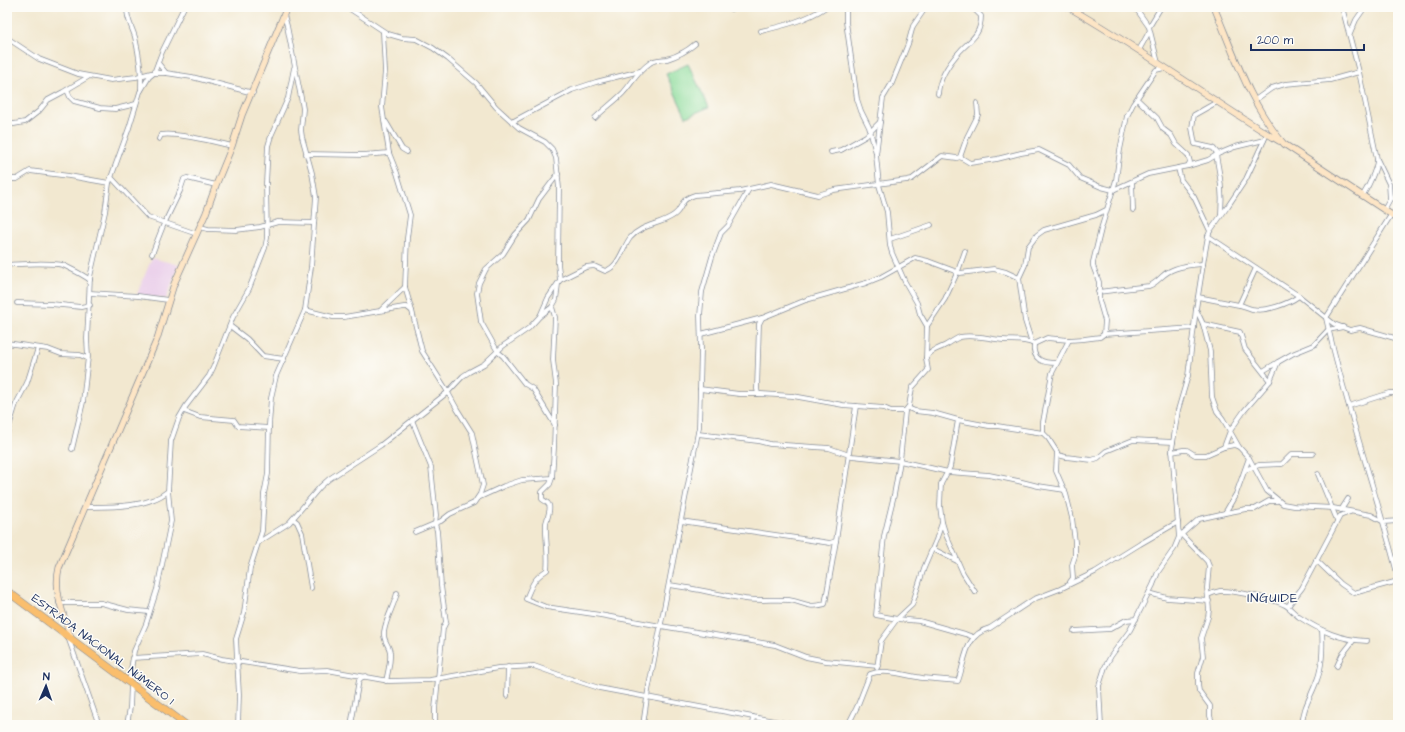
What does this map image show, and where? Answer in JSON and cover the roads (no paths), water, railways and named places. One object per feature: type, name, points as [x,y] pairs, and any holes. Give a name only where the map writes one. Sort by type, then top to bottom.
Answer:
[{"type":"highway","name":"ESTRADA NACIONAL NÚMERO 1","points":[[7,591],[186,725]]},
{"type":"street","points":[[127,7],[127,16],[134,36],[140,63],[140,92]]},
{"type":"street","points":[[72,450],[83,402],[90,305],[89,277],[106,212],[109,183],[140,92],[153,73],[184,7]]},
{"type":"street","points":[[99,725],[58,599],[57,580],[59,568],[157,339],[168,300],[206,213],[232,146],[242,115],[253,93],[287,7]]},
{"type":"street","points":[[347,7],[382,32],[394,37],[416,39],[433,48],[454,63],[476,82],[496,106],[519,128],[545,142],[552,149],[556,158],[560,188],[558,264],[560,280],[548,298],[540,316]]},
{"type":"street","points":[[761,31],[802,18],[826,7]]},
{"type":"street","points":[[846,7],[846,22],[857,99],[870,132],[876,155],[879,185],[887,212],[890,246],[898,268],[917,303],[920,314],[928,326]]},
{"type":"street","points":[[876,155],[883,98],[895,77],[908,44],[913,26],[926,7]]},
{"type":"street","points":[[938,94],[941,77],[955,58],[972,41],[978,32],[980,16],[972,7]]},
{"type":"street","points":[[1068,7],[1129,44],[1140,47],[1164,68],[1284,144],[1398,219]]},
{"type":"street","points":[[1135,7],[1149,29],[1158,63]]},
{"type":"street","points":[[1140,47],[1161,7]]},
{"type":"street","points":[[1214,7],[1264,118],[1284,144]]},
{"type":"street","points":[[1342,7],[1359,72],[1377,160],[1389,184],[1390,199],[1384,210]]},
{"type":"street","points":[[1350,35],[1356,20],[1365,7]]},
{"type":"street","points":[[238,725],[239,695],[236,639],[244,613],[250,568],[259,542],[263,520],[264,494],[268,474],[269,428],[273,388],[305,310],[311,268],[314,223],[316,190],[301,130],[303,110],[302,103],[284,15]]},
{"type":"street","points":[[382,32],[385,71],[382,107],[389,153],[400,181],[410,215],[407,238],[405,287],[422,351],[472,433],[483,482],[483,488],[478,498]]},
{"type":"street","points":[[7,38],[39,59],[71,72],[88,76],[111,80],[153,73],[166,73],[192,77],[253,93]]},
{"type":"street","points":[[595,118],[623,93],[640,71],[655,60],[668,59],[688,50],[694,44]]},
{"type":"street","points":[[140,63],[144,69],[153,73]]},
{"type":"street","points":[[158,63],[166,73]]},
{"type":"street","points":[[127,725],[130,707],[132,658],[135,646],[146,624],[157,589],[171,521],[168,490],[171,441],[179,418],[209,376],[233,318],[249,289],[265,248],[268,225],[266,183],[268,146],[288,98],[294,66]]},
{"type":"street","points":[[1104,334],[1105,321],[1098,292],[1099,282],[1093,262],[1106,210],[1116,180],[1125,121],[1129,110],[1156,70],[1164,68]]},
{"type":"street","points":[[512,122],[572,90],[596,82],[640,71]]},
{"type":"street","points":[[1255,100],[1272,88],[1285,84],[1330,80],[1359,72]]},
{"type":"street","points":[[7,123],[14,124],[25,122],[39,111],[48,100],[67,90],[88,76]]},
{"type":"street","points":[[67,90],[70,97],[74,101],[100,108],[115,109],[136,104]]},
{"type":"street","points":[[1137,99],[1157,118],[1163,129],[1171,135],[1176,144],[1188,155],[1190,162],[1188,166]]},
{"type":"street","points":[[1217,102],[1194,115],[1192,128],[1195,144],[1213,148],[1217,154],[1222,182],[1221,214]]},
{"type":"street","points":[[960,157],[967,137],[978,115],[978,104]]},
{"type":"street","points":[[385,120],[398,143],[404,151],[407,152]]},
{"type":"street","points":[[831,152],[840,150],[857,141],[870,132],[881,121]]},
{"type":"street","points":[[159,139],[161,135],[165,134],[177,135],[232,146]]},
{"type":"street","points":[[1101,725],[1098,692],[1101,679],[1111,656],[1124,640],[1136,619],[1162,565],[1177,543],[1180,533],[1172,452],[1178,410],[1188,376],[1196,309],[1208,236],[1253,166],[1267,134]]},
{"type":"street","points":[[560,280],[586,267],[594,266],[605,271],[611,268],[616,264],[630,239],[637,231],[672,216],[678,210],[683,201],[689,196],[695,194],[749,189],[765,184],[771,184],[818,195],[834,190],[879,185],[912,179],[942,156],[960,157],[970,163],[997,159],[1027,151],[1039,150],[1069,165],[1080,178],[1101,187],[1113,190],[1148,174],[1188,166],[1208,160],[1217,154],[1235,147],[1264,140]]},
{"type":"street","points":[[306,154],[363,155],[389,153]]},
{"type":"street","points":[[1362,196],[1367,189],[1369,181],[1376,168],[1377,160]]},
{"type":"street","points":[[1178,168],[1181,180],[1194,197],[1210,231]]},
{"type":"street","points":[[7,179],[17,179],[30,171],[109,183]]},
{"type":"street","points":[[555,425],[533,389],[526,384],[498,352],[480,317],[477,293],[479,283],[486,269],[503,254],[515,235],[529,220],[539,199],[558,174]]},
{"type":"street","points":[[111,177],[148,216],[197,234]]},
{"type":"street","points":[[152,254],[164,223],[186,178],[216,186]]},
{"type":"street","points":[[1116,180],[1122,186]]},
{"type":"street","points":[[1132,182],[1133,210]]},
{"type":"street","points":[[643,725],[687,485],[698,434],[700,402],[700,316],[702,292],[712,257],[722,233],[728,226],[749,189]]},
{"type":"street","points":[[1056,364],[1044,363],[1040,360],[1033,350],[1033,344],[1025,321],[1019,278],[1025,265],[1028,247],[1037,235],[1050,228],[1096,215],[1106,210]]},
{"type":"street","points":[[1096,215],[1104,219]]},
{"type":"street","points":[[1391,215],[1326,318],[1360,447],[1384,522],[1398,577]]},
{"type":"street","points":[[200,227],[208,229],[236,230],[278,222],[314,223]]},
{"type":"street","points":[[890,239],[931,225]]},
{"type":"street","points":[[1208,236],[1299,296],[1334,324],[1351,330],[1360,328],[1398,339]]},
{"type":"street","points":[[965,251],[958,271],[945,299],[928,326],[926,358],[928,370],[912,388],[912,396],[907,409],[894,495],[884,536],[876,615],[919,621],[965,634],[973,638]]},
{"type":"street","points":[[701,334],[762,318],[812,298],[866,283],[916,258],[964,273],[994,269],[1006,272],[1019,278]]},
{"type":"street","points":[[1098,292],[1149,286],[1178,267],[1203,264]]},
{"type":"street","points":[[7,265],[60,265],[89,277]]},
{"type":"street","points":[[1240,305],[1256,268]]},
{"type":"street","points":[[259,542],[271,536],[293,519],[320,487],[381,445],[448,392],[463,376],[484,364],[510,340],[529,328],[540,316],[552,307],[556,300],[558,284]]},
{"type":"street","points":[[380,311],[405,287]]},
{"type":"street","points":[[90,292],[168,300]]},
{"type":"street","points":[[1198,297],[1253,309],[1285,304],[1299,296]]},
{"type":"street","points":[[17,304],[51,304],[81,307],[90,305]]},
{"type":"street","points":[[305,310],[333,317],[344,317],[404,307],[407,307],[412,311]]},
{"type":"street","points":[[552,307],[555,317],[553,360],[556,384],[552,478],[550,484],[544,489],[541,495],[542,499],[548,503],[550,508],[547,515],[546,528],[548,557],[547,570],[538,575],[533,581],[526,599],[546,607],[775,645],[806,656],[826,661],[878,666]]},
{"type":"street","points":[[1196,309],[1203,324],[1210,351],[1212,397],[1217,411],[1239,447],[1249,458],[1267,491],[1282,504],[1333,508],[1371,515],[1384,522],[1398,522]]},
{"type":"street","points":[[758,394],[759,324],[762,318]]},
{"type":"street","points":[[1203,324],[1240,332],[1245,349],[1270,380]]},
{"type":"street","points":[[230,326],[247,339],[263,356],[284,359]]},
{"type":"street","points":[[1263,371],[1292,354],[1314,345],[1328,330],[1344,327]]},
{"type":"street","points":[[926,358],[932,351],[943,347],[960,337],[977,336],[1005,340],[1021,340],[1033,344],[1048,338],[1069,340],[1100,337],[1104,334],[1194,328]]},
{"type":"street","points":[[1043,433],[1043,422],[1052,373],[1069,340]]},
{"type":"street","points":[[7,343],[38,348],[61,354],[80,355],[87,358]]},
{"type":"street","points":[[7,433],[16,404],[27,383],[38,348]]},
{"type":"street","points":[[80,355],[85,352],[87,348]]},
{"type":"street","points":[[1224,447],[1230,432],[1244,411],[1270,380],[1278,362]]},
{"type":"street","points":[[700,389],[739,394],[793,396],[835,404],[884,408],[891,411],[907,409],[933,413],[989,426],[1043,433],[1053,444],[1058,455],[1056,471],[1065,490],[1076,542],[1075,556],[1072,565],[1074,578],[1067,585]]},
{"type":"street","points":[[1349,406],[1390,393],[1394,393],[1398,397]]},
{"type":"street","points":[[669,585],[746,599],[790,600],[807,606],[825,604],[856,406]]},
{"type":"street","points":[[184,410],[200,417],[234,420],[238,426],[269,428]]},
{"type":"street","points":[[412,420],[431,468],[441,586],[446,622],[443,628],[435,709],[435,725]]},
{"type":"street","points":[[958,420],[951,461],[948,472],[941,484],[940,506],[942,522],[946,535],[966,580],[975,592]]},
{"type":"street","points":[[698,434],[758,441],[770,444],[829,448],[848,455],[900,461],[948,472],[989,475],[1038,486],[1065,490]]},
{"type":"street","points":[[1058,455],[1092,460],[1098,458],[1106,451],[1133,440],[1173,442]]},
{"type":"street","points":[[1172,452],[1187,450],[1195,455],[1206,455],[1224,447],[1234,445],[1239,447]]},
{"type":"street","points":[[1245,470],[1259,466],[1282,464],[1292,454],[1313,454]]},
{"type":"street","points":[[1225,513],[1236,494],[1249,458]]},
{"type":"street","points":[[1318,474],[1337,520]]},
{"type":"street","points":[[415,532],[435,524],[474,502],[478,498],[504,486],[522,480],[552,478]]},
{"type":"street","points":[[85,507],[117,506],[150,501],[158,498],[168,490]]},
{"type":"street","points":[[1341,510],[1348,499]]},
{"type":"street","points":[[1180,533],[1199,518],[1246,509],[1255,509],[1269,501],[1278,501]]},
{"type":"street","points":[[1288,606],[1302,588],[1337,520],[1342,514],[1352,512]]},
{"type":"street","points":[[293,519],[297,522],[302,532],[310,588]]},
{"type":"street","points":[[681,521],[790,537],[830,542],[836,541]]},
{"type":"street","points":[[878,672],[881,641],[897,619],[912,605],[924,568],[933,549],[942,522]]},
{"type":"street","points":[[848,725],[857,708],[870,674],[878,672],[958,681],[961,676],[968,648],[973,638],[982,630],[990,628],[1034,599],[1103,568],[1178,522]]},
{"type":"street","points":[[1180,533],[1208,563],[1208,617],[1201,638],[1203,656],[1198,673],[1198,685],[1199,691],[1210,706],[1210,716],[1213,725]]},
{"type":"street","points":[[933,549],[957,561]]},
{"type":"street","points":[[1316,560],[1341,584],[1354,593],[1398,581]]},
{"type":"street","points":[[1208,595],[1215,592],[1227,591],[1263,598],[1288,606],[1293,613],[1322,630],[1343,639],[1367,641]]},
{"type":"street","points":[[1149,592],[1167,598],[1209,601]]},
{"type":"street","points":[[386,681],[390,653],[385,641],[384,632],[397,593]]},
{"type":"street","points":[[60,603],[101,603],[128,610],[149,612]]},
{"type":"street","points":[[1074,631],[1110,629],[1126,620],[1136,619]]},
{"type":"street","points":[[1302,725],[1304,710],[1319,675],[1323,649],[1322,630]]},
{"type":"street","points":[[1337,666],[1342,655],[1353,641]]},
{"type":"street","points":[[132,658],[202,654],[222,659],[300,671],[327,670],[366,676],[386,681],[438,679],[498,668],[534,666],[599,688],[796,725]]},
{"type":"street","points":[[506,696],[508,667]]},
{"type":"street","points":[[351,725],[359,680],[366,676]]},
{"type":"street","points":[[752,725],[753,718]]},
{"type":"district","name":"INGUIDE","points":[[1273,597]]}]
